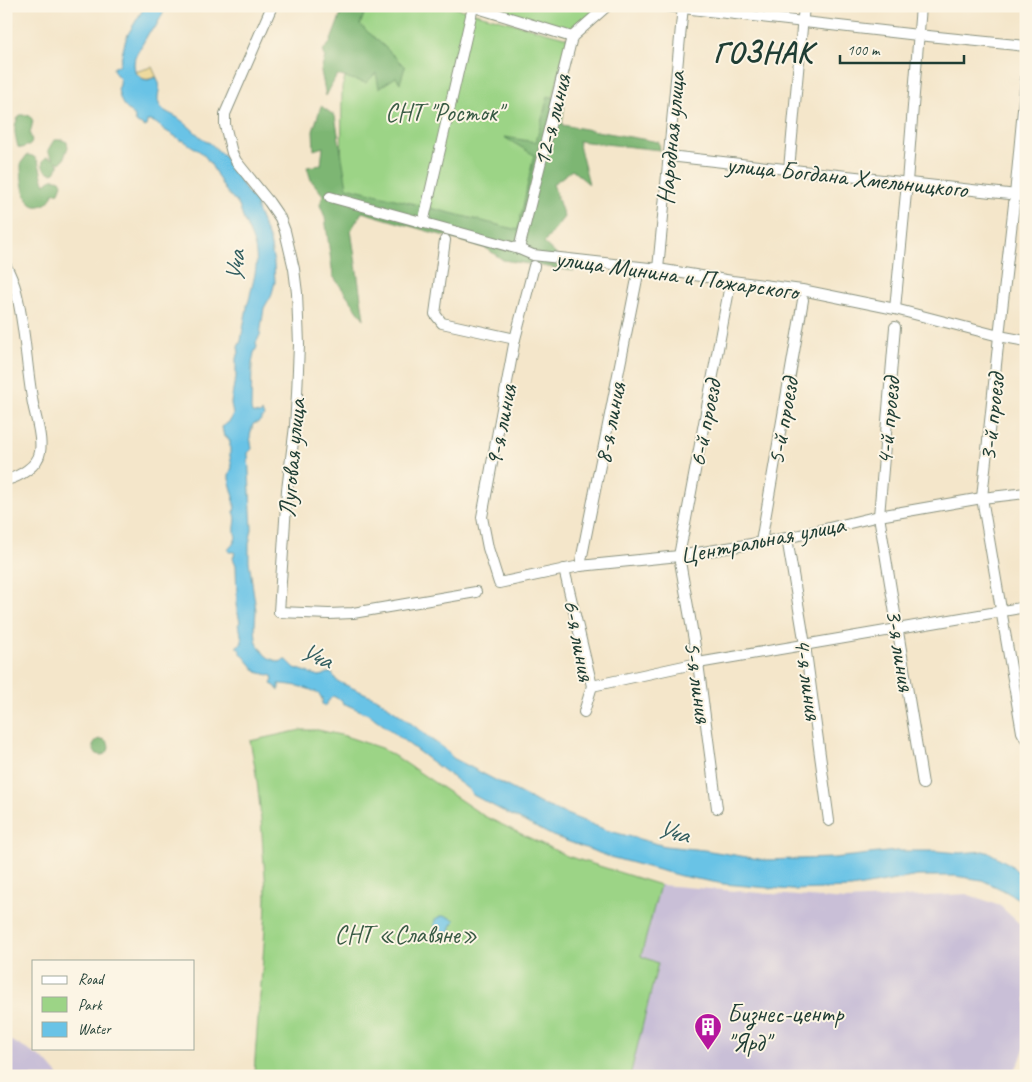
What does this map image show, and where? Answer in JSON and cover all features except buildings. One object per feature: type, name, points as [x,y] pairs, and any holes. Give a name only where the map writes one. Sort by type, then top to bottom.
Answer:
[{"type":"street","name":"Луговая улица","points":[[272,6],[225,114],[225,125],[236,161],[280,218],[290,247],[297,293],[298,394],[287,490],[279,612],[353,614],[476,592]]},
{"type":"street","points":[[423,223],[472,6],[572,37],[607,6]]},
{"type":"street","points":[[665,6],[1026,46]]},
{"type":"street","points":[[789,169],[804,6]]},
{"type":"street","points":[[895,309],[921,6]]},
{"type":"street","name":"Народная улица","points":[[658,269],[682,7]]},
{"type":"street","name":"12-я линия","points":[[519,249],[572,37]]},
{"type":"street","name":"3-й проезд","points":[[1026,77],[1020,196],[999,336],[982,498],[1022,732],[1026,739]]},
{"type":"street","name":"улица Богдана Хмельницкого","points":[[669,156],[1020,196]]},
{"type":"street","name":"улица Минина и Пожарского","points":[[330,198],[519,249],[533,255],[658,269],[802,290],[895,309],[999,336],[1026,341]]},
{"type":"street","points":[[445,240],[435,314],[442,323],[515,339]]},
{"type":"street","points":[[6,266],[19,304],[26,365],[40,439],[40,453],[29,469],[14,478],[6,480]]},
{"type":"street","name":"9-я линия","points":[[499,583],[488,548],[482,517],[515,339],[534,266]]},
{"type":"street","name":"8-я линия","points":[[580,566],[638,279]]},
{"type":"street","name":"6-й проезд","points":[[679,556],[729,290]]},
{"type":"street","name":"5-й проезд","points":[[761,542],[803,300]]},
{"type":"street","name":"4-й проезд","points":[[880,516],[895,327]]},
{"type":"street","name":"Центральная улица","points":[[499,583],[580,566],[679,556],[787,538],[880,516],[982,498],[1026,493]]},
{"type":"street","name":"3-я линия","points":[[880,516],[923,784]]},
{"type":"street","name":"4-я линия","points":[[787,538],[805,645],[829,821]]},
{"type":"street","name":"5-я линия","points":[[679,556],[698,663],[717,808]]},
{"type":"street","name":"6-я линия","points":[[564,569],[592,686],[584,712]]},
{"type":"street","points":[[592,686],[698,663],[1026,607]]},
{"type":"shaded area","points":[[660,885],[846,900],[966,894],[999,905],[1021,925],[1026,948],[1026,1043],[1020,1061],[1011,1076],[630,1076],[658,964],[641,956]]},
{"type":"shaded area","points":[[6,1039],[46,1061],[59,1076],[6,1076]]},
{"type":"green space","points":[[344,6],[367,6],[360,25],[405,67],[400,83],[396,77],[379,88],[376,73],[366,83],[337,75],[326,96],[321,71],[325,57],[323,50],[330,43]]},
{"type":"green space","name":"СНТ \"Росток\"","points":[[362,6],[449,6],[568,38],[518,238],[341,190],[342,87],[360,34]]},
{"type":"green space","points":[[471,6],[603,6],[571,35]]},
{"type":"green space","points":[[548,96],[565,101],[562,125],[659,142],[660,150],[578,141],[589,184],[572,170],[553,184],[564,217],[544,243],[574,271],[503,260],[486,248],[362,212],[351,230],[364,319],[333,276],[325,217],[320,205],[323,195],[311,180],[307,167],[321,165],[323,147],[314,150],[313,131],[321,106],[335,116],[347,187],[518,230],[534,155],[504,137],[536,142]]},
{"type":"green space","points":[[20,115],[30,116],[33,121],[30,134],[31,144],[23,148],[18,147],[15,135],[16,123]]},
{"type":"green space","points":[[54,140],[67,142],[68,147],[65,158],[60,163],[56,161],[59,166],[52,173],[43,166],[43,161],[47,157],[54,159],[48,150]]},
{"type":"green space","points":[[27,155],[36,158],[38,161],[45,184],[51,179],[55,179],[60,180],[62,184],[59,192],[53,193],[43,205],[36,206],[31,204],[24,192],[21,163]]},
{"type":"green space","name":"СНТ «Славяне»","points":[[301,730],[318,730],[345,736],[381,748],[484,816],[567,856],[660,885],[641,956],[658,963],[630,1076],[254,1076],[266,897],[259,796],[250,741]]},
{"type":"green space","points":[[98,739],[104,739],[109,744],[107,753],[98,755],[93,750],[93,744]]},
{"type":"sand","points":[[152,67],[158,80],[155,77],[144,79],[135,72]]},
{"type":"water","points":[[145,6],[167,6],[155,28],[150,31],[135,57],[135,72],[143,79],[148,80],[156,77],[159,84],[158,101],[161,107],[185,123],[225,157],[247,192],[257,203],[257,210],[270,241],[275,282],[271,297],[264,308],[260,335],[256,343],[257,347],[252,364],[251,409],[252,413],[260,414],[262,412],[264,416],[259,422],[253,424],[250,436],[252,449],[248,453],[252,529],[249,544],[249,561],[256,610],[256,640],[265,655],[279,662],[287,660],[295,668],[319,676],[332,673],[336,680],[341,683],[378,699],[444,748],[453,758],[541,804],[606,830],[665,846],[765,860],[834,858],[896,851],[960,853],[983,851],[1011,865],[1026,880],[1026,906],[1017,898],[982,880],[955,876],[918,876],[851,888],[792,890],[724,884],[681,876],[610,857],[553,836],[473,795],[468,789],[370,715],[345,704],[343,705],[342,701],[333,696],[325,706],[322,704],[322,699],[318,694],[302,687],[279,684],[279,691],[271,684],[272,676],[257,672],[237,648],[242,642],[236,605],[236,565],[233,558],[235,553],[228,550],[236,537],[236,517],[234,497],[229,479],[232,467],[230,441],[227,437],[224,437],[222,427],[230,421],[233,415],[231,403],[236,379],[236,358],[239,353],[238,347],[241,341],[256,268],[256,253],[239,206],[226,190],[205,156],[155,122],[147,121],[146,127],[137,123],[133,114],[122,102],[118,89],[120,79],[113,68],[119,65],[128,34]]},
{"type":"water","points":[[442,916],[455,920],[450,933],[445,936],[439,934],[434,924],[435,920]]},
{"type":"place","name":"Бизнес-центр \"Ярд\"","points":[[708,1051]]},
{"type":"district","name":"ГОЗНАК","points":[[763,52]]},
{"type":"water label","name":"Уча","points":[[235,267]]},
{"type":"water label","name":"Уча","points":[[316,655]]},
{"type":"water label","name":"Уча","points":[[673,831]]}]
